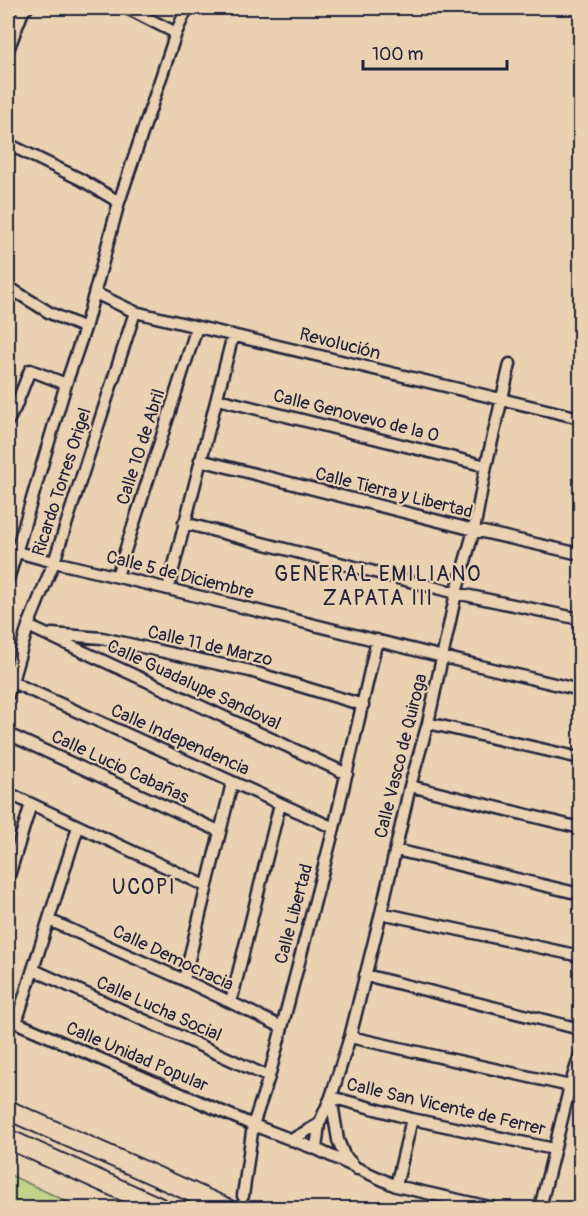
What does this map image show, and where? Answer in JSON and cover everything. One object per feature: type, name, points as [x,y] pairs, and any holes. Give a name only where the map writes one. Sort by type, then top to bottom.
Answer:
[{"type":"highway","points":[[8,1110],[227,1209]]},
{"type":"highway","points":[[8,1139],[161,1209]]},
{"type":"street","points":[[8,50],[23,11],[27,8]]},
{"type":"street","points":[[127,8],[176,33]]},
{"type":"street","points":[[8,580],[12,549],[85,328],[119,202],[176,33],[188,8]]},
{"type":"street","points":[[8,144],[80,179],[119,202]]},
{"type":"street","points":[[8,300],[12,289],[50,313],[85,328]]},
{"type":"street","name":"Revolución","points":[[95,293],[135,312],[580,418]]},
{"type":"street","name":"Ricardo Torres Origel","points":[[8,695],[28,627],[54,562],[135,312]]},
{"type":"street","name":"Calle 10 de Abril","points":[[117,576],[197,327]]},
{"type":"street","points":[[168,589],[233,335]]},
{"type":"street","name":"Calle Vasco de Quiroga","points":[[357,1169],[344,1155],[338,1140],[331,1097],[350,1037],[428,723],[456,593],[474,530],[486,466],[510,364]]},
{"type":"street","points":[[8,421],[30,370],[66,384]]},
{"type":"street","name":"Calle Genovevo de la O","points":[[218,399],[486,466]]},
{"type":"street","name":"Calle Tierra y Libertad","points":[[200,460],[474,530],[580,554]]},
{"type":"street","points":[[184,523],[456,593],[580,620]]},
{"type":"street","name":"Calle 5 de Diciembre","points":[[12,549],[54,562],[580,690]]},
{"type":"street","name":"Calle Guadalupe Sandoval","points":[[28,627],[347,774]]},
{"type":"street","name":"Calle 11 de Marzo","points":[[46,634],[102,638],[250,671],[363,705]]},
{"type":"street","name":"Calle Libertad","points":[[243,1196],[253,1125],[269,1077],[334,828],[376,640]]},
{"type":"street","name":"Calle Independencia","points":[[12,682],[334,828]]},
{"type":"street","points":[[428,723],[580,758]]},
{"type":"street","name":"Calle Lucio Cabañas","points":[[8,734],[219,831]]},
{"type":"street","points":[[184,980],[232,783]]},
{"type":"street","points":[[411,786],[580,828]]},
{"type":"street","points":[[8,793],[206,886]]},
{"type":"street","points":[[8,879],[31,804]]},
{"type":"street","points":[[231,1002],[280,804]]},
{"type":"street","points":[[12,1021],[34,970],[78,827]]},
{"type":"street","points":[[396,850],[580,894]]},
{"type":"street","points":[[381,913],[580,956]]},
{"type":"street","name":"Calle Democracia","points":[[50,920],[282,1027]]},
{"type":"street","name":"Calle Lucha Social","points":[[34,970],[269,1077]]},
{"type":"street","points":[[365,975],[580,1029]]},
{"type":"street","name":"Calle Unidad Popular","points":[[12,1021],[253,1125],[316,1149],[396,1186],[494,1209]]},
{"type":"street","points":[[350,1037],[570,1086]]},
{"type":"street","points":[[540,1209],[570,1086],[580,1055]]},
{"type":"street","points":[[316,1149],[319,1124],[331,1097]]},
{"type":"street","name":"Calle San Vicente de Ferrer","points":[[331,1097],[412,1119],[554,1149]]},
{"type":"street","points":[[396,1186],[412,1119]]},
{"type":"street","points":[[291,1140],[319,1124]]},
{"type":"green space","points":[[8,1174],[68,1202],[66,1208],[8,1208]]},
{"type":"district","name":"GENERAL EMILIANO ZAPATA III","points":[[378,586]]},
{"type":"district","name":"UCOPI","points":[[144,887]]}]
